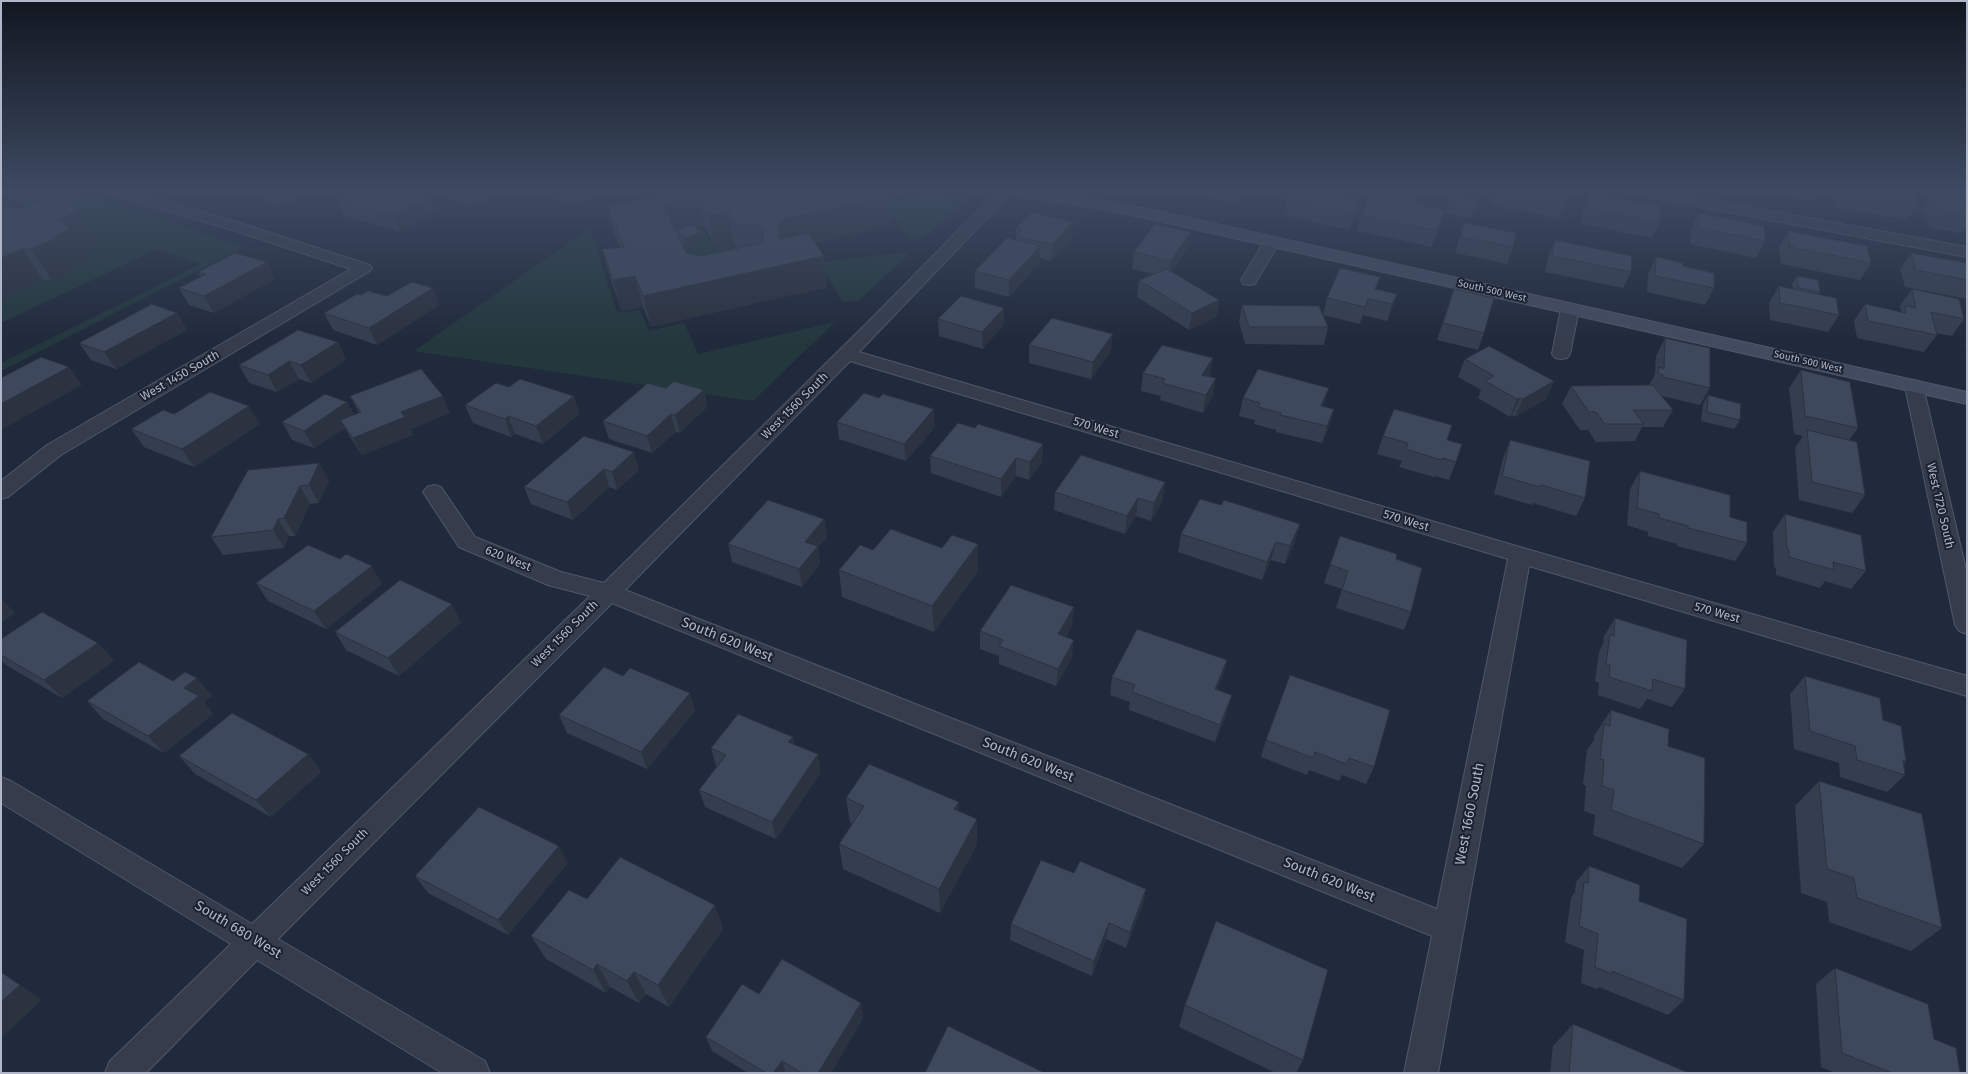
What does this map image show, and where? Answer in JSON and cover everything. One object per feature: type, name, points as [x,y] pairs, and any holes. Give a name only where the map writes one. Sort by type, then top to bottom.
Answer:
[{"type":"main road","name":"South 500 West","points":[[1273,242],[1967,398]]},
{"type":"street","name":"West 1450 South","points":[[1,492],[54,450],[364,268],[284,242]]},
{"type":"street","name":"West 1560 South","points":[[122,1073],[847,354],[956,242]]},
{"type":"street","points":[[1249,280],[1272,242]]},
{"type":"street","points":[[1913,242],[1967,252]]},
{"type":"street","points":[[1561,354],[1570,309]]},
{"type":"street","name":"570 West","points":[[847,354],[1520,555],[1967,686]]},
{"type":"street","name":"West 1720 South","points":[[1914,386],[1967,625]]},
{"type":"street","name":"620 West","points":[[434,492],[467,542],[556,579],[608,592]]},
{"type":"street","name":"West 1660 South","points":[[1421,1073],[1520,555]]},
{"type":"street","name":"South 620 West","points":[[608,592],[1449,928]]},
{"type":"street","name":"South 680 West","points":[[1,789],[256,941],[473,1073]]},
{"type":"green space","points":[[58,242],[229,242],[244,247],[1,371],[1,363],[201,264],[158,249],[1,323],[1,299],[43,280],[52,279],[75,270]]},
{"type":"green space","points":[[570,242],[594,242],[617,313],[640,310],[649,331],[684,323],[698,354],[835,322],[753,401],[414,351]]},
{"type":"green space","points":[[679,242],[711,242],[714,246],[732,243],[740,259],[709,285]]},
{"type":"green space","points":[[911,252],[858,301],[843,302],[818,262]]},
{"type":"building","points":[[1,242],[48,242],[31,249],[22,249],[1,258]]},
{"type":"building","points":[[622,242],[681,242],[686,253],[702,256],[762,242],[814,242],[824,256],[643,296],[635,276],[613,280],[602,249],[624,247]]},
{"type":"building","points":[[1003,242],[1024,242],[1040,246],[1009,280],[975,271]]},
{"type":"building","points":[[1041,242],[1055,242],[1052,245]]},
{"type":"building","points":[[1141,242],[1183,242],[1171,261],[1134,252]]},
{"type":"building","points":[[1487,242],[1514,242],[1513,247]]},
{"type":"building","points":[[1555,242],[1565,242],[1632,256],[1631,272],[1552,256]]},
{"type":"building","points":[[1789,242],[1847,242],[1867,246],[1871,263],[1790,247]]},
{"type":"building","points":[[235,253],[267,262],[204,296],[179,288],[206,274],[198,272]]},
{"type":"building","points":[[1911,253],[1967,263],[1967,280],[1916,270]]},
{"type":"building","points":[[1656,257],[1683,263],[1683,266],[1714,273],[1714,288],[1655,276]]},
{"type":"building","points":[[1340,268],[1380,277],[1375,289],[1397,294],[1392,304],[1368,299],[1365,307],[1327,298]]},
{"type":"building","points":[[1167,269],[1219,300],[1192,313],[1139,280]]},
{"type":"building","points":[[1797,276],[1818,280],[1820,292],[1799,288]]},
{"type":"building","points":[[412,282],[433,288],[369,328],[324,313],[357,294],[361,295],[368,291],[387,296]]},
{"type":"building","points":[[1779,286],[1836,298],[1839,315],[1780,303]]},
{"type":"building","points":[[1454,289],[1494,298],[1484,333],[1443,323]]},
{"type":"building","points":[[1912,289],[1959,299],[1964,319],[1931,312],[1937,335],[1868,321],[1865,304],[1906,313],[1905,306],[1916,308]]},
{"type":"building","points":[[961,296],[1004,308],[982,332],[938,319]]},
{"type":"building","points":[[152,304],[177,313],[104,352],[79,343]]},
{"type":"building","points":[[1242,305],[1319,306],[1328,327],[1249,327]]},
{"type":"building","points":[[1052,318],[1113,334],[1093,362],[1029,345]]},
{"type":"building","points":[[298,330],[338,342],[301,365],[289,361],[268,375],[239,365]]},
{"type":"building","points":[[1665,338],[1710,348],[1710,388],[1663,377],[1663,375],[1658,373],[1659,367],[1664,369]]},
{"type":"building","points":[[1162,345],[1213,358],[1202,375],[1216,378],[1206,395],[1162,383],[1165,379],[1143,373]]},
{"type":"building","points":[[1489,346],[1554,381],[1523,399],[1517,399],[1485,381],[1494,376],[1465,359]]},
{"type":"building","points":[[41,357],[69,367],[1,404],[1,378]]},
{"type":"building","points":[[421,369],[443,396],[401,412],[405,417],[353,438],[340,420],[361,412],[350,396]]},
{"type":"building","points":[[1258,369],[1329,388],[1321,406],[1334,409],[1327,426],[1280,415],[1281,413],[1258,407],[1260,403],[1243,398]]},
{"type":"building","points":[[1801,370],[1850,382],[1858,428],[1805,416]]},
{"type":"building","points":[[520,379],[574,396],[536,426],[508,416],[505,419],[465,405],[496,383],[509,387]]},
{"type":"building","points":[[674,381],[704,390],[675,415],[671,414],[647,436],[603,421],[648,383],[666,388]]},
{"type":"building","points":[[1653,385],[1673,410],[1633,410],[1644,424],[1605,424],[1596,412],[1589,412],[1571,386]]},
{"type":"building","points":[[210,392],[249,406],[182,449],[131,429],[163,410],[174,414]]},
{"type":"building","points":[[864,393],[879,398],[883,394],[934,409],[904,444],[837,422]]},
{"type":"building","points":[[325,394],[347,402],[304,431],[282,422]]},
{"type":"building","points":[[1708,395],[1741,404],[1740,420],[1707,412]]},
{"type":"building","points":[[1394,409],[1452,425],[1447,440],[1462,444],[1456,462],[1442,458],[1441,460],[1406,449],[1408,443],[1383,436]]},
{"type":"building","points":[[958,423],[975,428],[978,424],[1043,444],[1030,462],[1016,458],[1001,479],[930,456]]},
{"type":"building","points":[[1807,430],[1857,442],[1865,495],[1812,482]]},
{"type":"building","points":[[584,436],[634,452],[612,472],[604,469],[567,502],[524,487]]},
{"type":"building","points":[[1510,440],[1590,461],[1585,498],[1541,485],[1540,487],[1502,476]]},
{"type":"building","points":[[1081,455],[1165,482],[1154,503],[1138,498],[1127,516],[1055,492]]},
{"type":"building","points":[[319,463],[309,485],[300,486],[284,518],[278,519],[273,530],[211,537],[248,470]]},
{"type":"building","points":[[1640,471],[1730,495],[1730,517],[1747,522],[1747,543],[1688,528],[1688,526],[1659,518],[1659,514],[1637,508]]},
{"type":"building","points":[[1200,499],[1221,505],[1224,500],[1300,524],[1290,546],[1276,542],[1267,562],[1181,534]]},
{"type":"building","points":[[768,500],[824,519],[805,542],[818,546],[799,569],[728,544]]},
{"type":"building","points":[[1785,514],[1861,535],[1866,571],[1833,562],[1834,570],[1789,557],[1789,550],[1787,549]]},
{"type":"building","points":[[891,529],[942,548],[952,535],[978,544],[932,606],[839,570],[860,545],[873,550]]},
{"type":"building","points":[[1340,536],[1397,554],[1396,559],[1422,568],[1411,612],[1342,590],[1348,571],[1330,565]]},
{"type":"building","points":[[308,545],[340,559],[346,554],[372,566],[314,611],[256,583]]},
{"type":"building","points":[[400,580],[452,604],[388,658],[335,632]]},
{"type":"building","points":[[1011,585],[1074,607],[1058,634],[1074,640],[1058,669],[999,646],[1003,640],[980,631]]},
{"type":"building","points":[[42,612],[98,643],[44,680],[1,655],[1,639]]},
{"type":"building","points":[[1615,618],[1687,640],[1685,689],[1653,679],[1652,691],[1609,677],[1610,665],[1606,664],[1610,634],[1614,636]]},
{"type":"building","points":[[1137,629],[1227,660],[1215,689],[1232,695],[1220,725],[1132,692],[1135,685],[1112,677]]},
{"type":"building","points":[[139,662],[173,681],[185,672],[197,678],[184,688],[199,696],[148,736],[87,701]]},
{"type":"building","points":[[604,667],[623,676],[630,668],[690,693],[641,752],[559,715]]},
{"type":"building","points":[[1290,675],[1390,710],[1374,767],[1349,758],[1346,764],[1315,752],[1313,758],[1266,740]]},
{"type":"building","points":[[1805,676],[1880,698],[1883,720],[1901,726],[1906,761],[1903,760],[1905,775],[1857,760],[1855,746],[1810,731]]},
{"type":"building","points":[[1611,710],[1669,729],[1668,746],[1705,758],[1704,844],[1611,810],[1614,790],[1602,786],[1604,760],[1600,759],[1604,724],[1610,726]]},
{"type":"building","points":[[232,713],[308,754],[256,800],[179,756]]},
{"type":"building","points":[[738,714],[793,737],[788,742],[818,754],[772,822],[699,790],[726,755],[711,748]]},
{"type":"building","points":[[869,764],[959,802],[954,809],[977,819],[939,889],[839,844],[864,806],[846,798]]},
{"type":"building","points":[[1819,781],[1922,814],[1942,928],[1857,898],[1854,878],[1827,869]]},
{"type":"building","points":[[479,807],[559,846],[498,920],[415,876]]},
{"type":"building","points":[[620,857],[715,905],[658,985],[634,972],[627,981],[597,964],[593,970],[531,936],[569,890],[587,899]]},
{"type":"building","points":[[1041,860],[1074,873],[1080,861],[1146,889],[1130,932],[1109,923],[1094,961],[1011,924]]},
{"type":"building","points":[[1589,866],[1640,885],[1639,901],[1687,919],[1684,1000],[1612,971],[1612,974],[1595,967],[1598,934],[1579,926],[1584,882],[1588,883]]},
{"type":"building","points":[[1216,921],[1328,970],[1303,1060],[1185,1005]]},
{"type":"building","points":[[782,959],[861,1003],[818,1073],[802,1073],[782,1061],[773,1073],[766,1073],[706,1037],[742,984],[759,994]]},
{"type":"building","points":[[1835,968],[1928,1004],[1934,1039],[1956,1048],[1960,1073],[1892,1073],[1842,1053]]},
{"type":"building","points":[[1,972],[20,985],[1,1002]]},
{"type":"building","points":[[1573,1024],[1689,1073],[1569,1073]]},
{"type":"building","points":[[948,1026],[1045,1073],[925,1073]]}]
